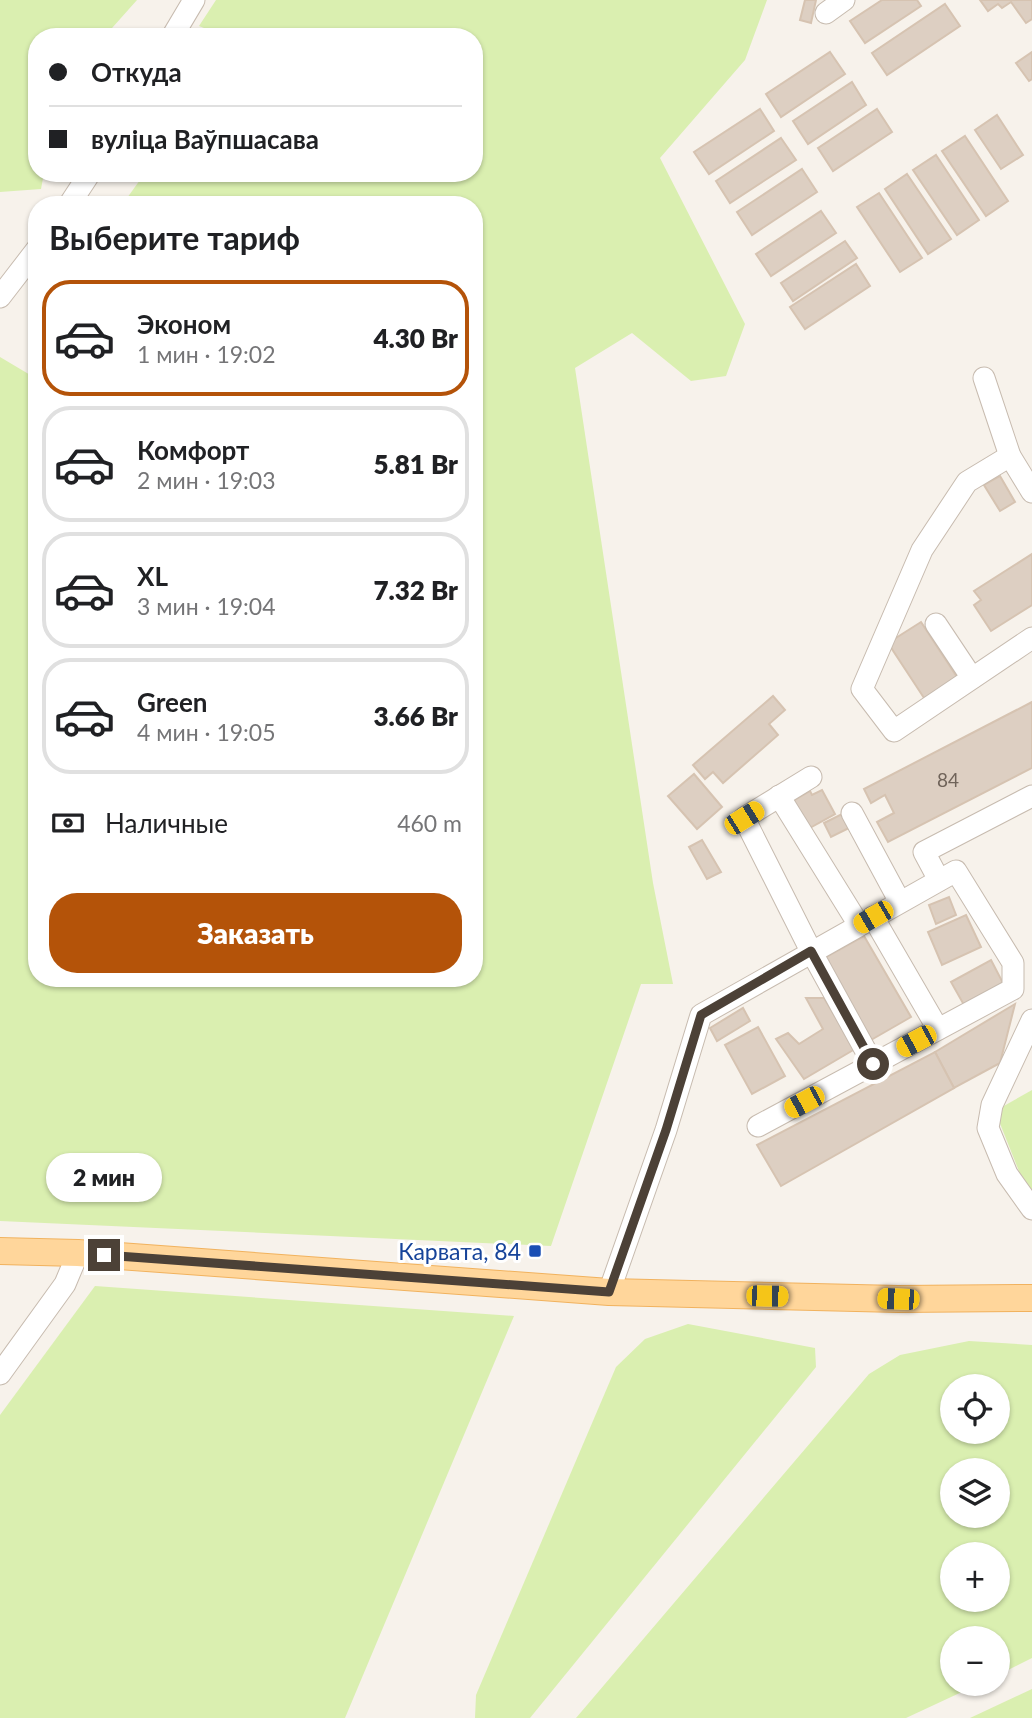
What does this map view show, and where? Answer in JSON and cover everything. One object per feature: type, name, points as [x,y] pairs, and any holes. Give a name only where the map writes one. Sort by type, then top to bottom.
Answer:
[{"type":"main road","points":[[0,1251],[78,1253],[609,1292],[898,1299],[1032,1298]]},
{"type":"street","points":[[177,28],[194,0]]},
{"type":"street","points":[[826,13],[844,0]]},
{"type":"street","points":[[2,290],[28,260]]},
{"type":"street","points":[[984,378],[1010,456],[1032,492]]},
{"type":"street","points":[[1010,456],[967,482],[922,550],[862,689],[894,731],[1032,638]]},
{"type":"street","points":[[936,624],[972,678]]},
{"type":"street","points":[[811,776],[744,818],[811,951],[873,1064]]},
{"type":"street","points":[[779,796],[938,1029]]},
{"type":"street","points":[[939,880],[924,852],[1032,796]]},
{"type":"street","points":[[852,813],[900,902]]},
{"type":"street","points":[[609,1292],[666,1130],[701,1015],[956,871],[1013,963],[1013,989],[758,1126]]},
{"type":"street","points":[[1032,1020],[992,1105],[988,1128],[1007,1174],[1032,1209]]},
{"type":"street","points":[[0,1374],[65,1283],[78,1253]]},
{"type":"green space","points":[[0,0],[137,0],[112,28],[28,28],[28,182],[42,182],[41,189],[0,192]]},
{"type":"green space","points":[[216,0],[767,0],[745,60],[660,158],[745,324],[726,376],[691,381],[632,333],[575,368],[653,883],[673,984],[641,984],[551,1246],[0,1221],[0,357],[28,374],[28,987],[483,987],[483,196],[128,196],[139,182],[483,182],[483,28],[199,26]]},
{"type":"green space","points":[[1032,1090],[1032,1204],[995,1111]]},
{"type":"green space","points":[[95,1286],[514,1316],[345,1718],[0,1718],[0,1415]]},
{"type":"green space","points":[[688,1324],[815,1348],[816,1367],[530,1718],[475,1718],[476,1695],[616,1367],[645,1339]]},
{"type":"green space","points":[[969,1341],[1032,1345],[1032,1658],[1010,1669],[1010,1626],[940,1626],[940,1696],[953,1696],[906,1718],[576,1718],[869,1374],[900,1355]]},
{"type":"green space","points":[[1032,1689],[1032,1718],[970,1718]]},
{"type":"building","points":[[805,0],[816,0],[811,23],[800,20]]},
{"type":"building","points":[[882,0],[917,0],[921,6],[865,43],[850,21]]},
{"type":"building","points":[[980,0],[1032,0],[1032,19],[1026,23],[1011,2],[1002,8],[998,4],[988,11]]},
{"type":"building","points":[[945,4],[960,26],[887,75],[872,53]]},
{"type":"building","points":[[830,52],[845,74],[781,117],[766,94]]},
{"type":"building","points":[[1032,52],[1032,79],[1029,81],[1016,63]]},
{"type":"building","points":[[852,82],[866,105],[808,144],[793,121]]},
{"type":"building","points":[[760,109],[774,131],[709,174],[694,152]]},
{"type":"building","points":[[877,109],[892,132],[833,171],[818,148]]},
{"type":"building","points":[[997,115],[1023,155],[1001,169],[975,130]]},
{"type":"building","points":[[965,136],[1008,201],[986,216],[942,151]]},
{"type":"building","points":[[781,138],[796,160],[730,203],[716,181]]},
{"type":"building","points":[[936,155],[979,220],[957,235],[913,170]]},
{"type":"building","points":[[802,169],[817,192],[752,235],[737,212]]},
{"type":"building","points":[[907,174],[951,239],[928,254],[885,189]]},
{"type":"building","points":[[879,193],[922,258],[900,272],[857,207]]},
{"type":"building","points":[[821,211],[836,233],[771,276],[756,254]]},
{"type":"building","points":[[845,241],[857,258],[793,301],[781,283]]},
{"type":"building","points":[[856,264],[870,286],[805,329],[790,307]]},
{"type":"building","points":[[1000,476],[1015,502],[1000,511],[984,485]]},
{"type":"building","points":[[1032,554],[1032,605],[991,631],[974,605],[981,600],[974,591]]},
{"type":"building","points":[[921,622],[959,680],[926,701],[888,643]]},
{"type":"building","points":[[773,696],[785,710],[769,724],[778,735],[723,783],[713,772],[705,779],[693,765]]},
{"type":"building","points":[[1032,702],[1032,768],[888,842],[877,822],[894,813],[885,795],[871,803],[864,789]]},
{"type":"building","points":[[694,774],[722,807],[697,829],[668,796]]},
{"type":"building","points":[[822,790],[835,814],[808,829],[793,801],[810,791],[812,795]]},
{"type":"building","points":[[844,813],[851,827],[831,837],[824,823]]},
{"type":"building","points":[[702,840],[721,872],[707,879],[689,847]]},
{"type":"building","points":[[949,897],[956,915],[936,924],[929,905]]},
{"type":"building","points":[[966,915],[981,947],[942,965],[928,932]]},
{"type":"building","points":[[864,936],[911,1017],[871,1040],[824,958]]},
{"type":"building","points":[[991,960],[1003,983],[964,1005],[951,982]]},
{"type":"building","points":[[806,998],[824,998],[855,1049],[804,1079],[776,1039],[788,1033],[799,1044],[823,1029]]},
{"type":"building","points":[[1015,1004],[1000,1063],[954,1088],[935,1052]]},
{"type":"building","points":[[743,1008],[750,1021],[717,1041],[710,1028]]},
{"type":"building","points":[[758,1027],[785,1076],[752,1094],[725,1045]]},
{"type":"building","points":[[935,1052],[954,1088],[781,1186],[757,1145]]},
{"type":"place","name":"Карвата, 84","points":[[535,1251]]},
{"type":"route","points":[[104,1255],[525,1288],[609,1292],[666,1130],[701,1015],[811,951],[873,1064]]}]
